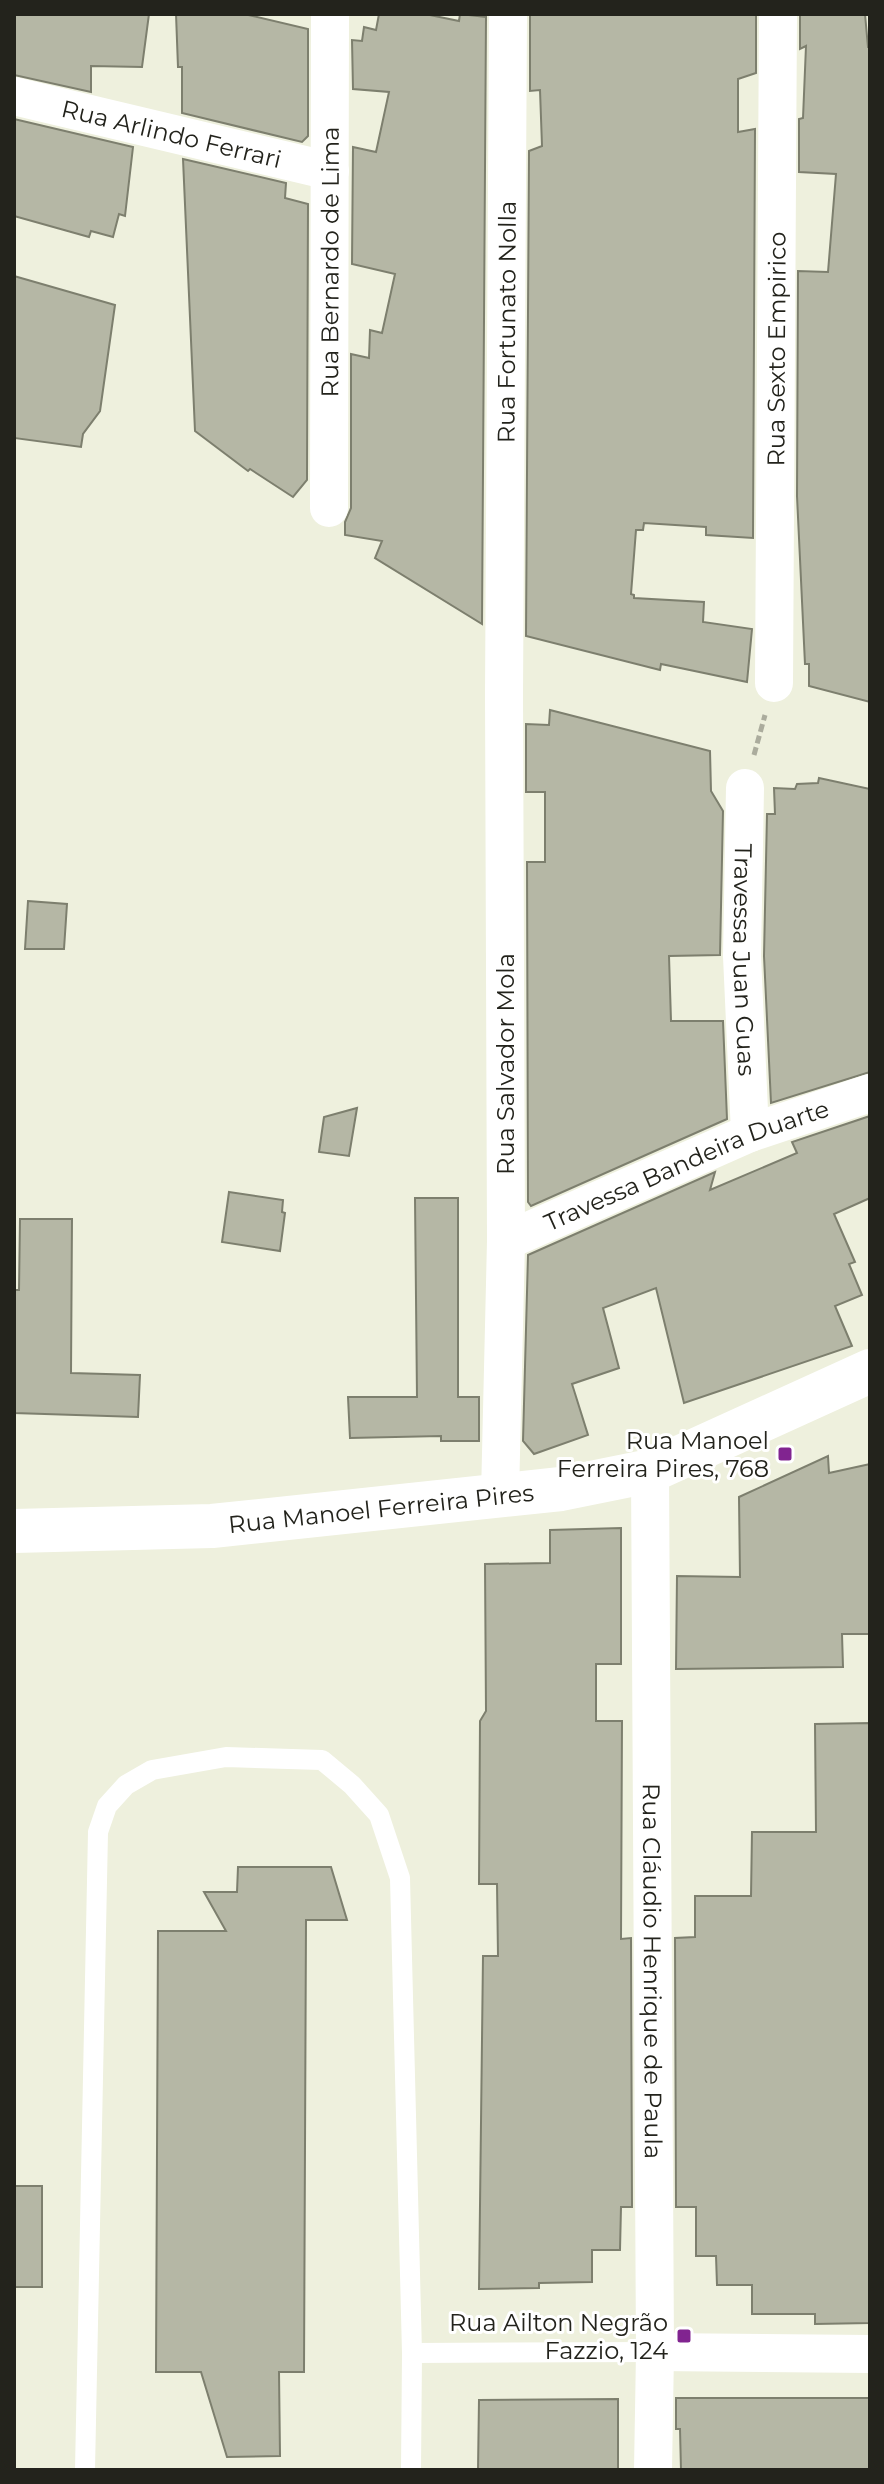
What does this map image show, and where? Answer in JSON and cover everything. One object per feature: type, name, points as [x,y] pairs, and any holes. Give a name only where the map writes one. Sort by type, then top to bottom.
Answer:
[{"type":"street","name":"Rua Bernardo de Lima","points":[[329,508],[330,14]]},
{"type":"street","name":"Rua Fortunato Nolla","points":[[505,631],[508,14]]},
{"type":"street","name":"Rua Sexto Empirico","points":[[774,683],[778,14]]},
{"type":"street","name":"Rua Arlindo Ferrari","points":[[14,96],[330,171]]},
{"type":"street","name":"Rua Salvador Mola","points":[[500,1496],[506,1241],[505,631]]},
{"type":"street","name":"Travessa Juan Guas","points":[[745,788],[742,956],[750,1133]]},
{"type":"street","name":"Travessa Bandeira Duarte","points":[[506,1241],[750,1133],[870,1093]]},
{"type":"street","name":"Rua Manoel Ferreira Pires","points":[[14,1531],[212,1526],[561,1489],[650,1471],[870,1371]]},
{"type":"street","name":"Rua Cláudio Henrique de Paula","points":[[650,1471],[653,2470]]},
{"type":"street","points":[[655,2352],[870,2354]]},
{"type":"lane","points":[[85,2470],[98,1832],[107,1806],[126,1785],[152,1770],[226,1757],[322,1760],[352,1785],[379,1815],[400,1878],[412,2353],[411,2470]]},
{"type":"lane","points":[[412,2353],[655,2352]]},
{"type":"path","points":[[745,788],[774,683]]},
{"type":"building","points":[[14,14],[149,14],[142,67],[91,66],[91,92],[14,75]]},
{"type":"building","points":[[176,14],[244,14],[308,29],[308,136],[302,142],[182,113],[182,67],[178,67]]},
{"type":"building","points":[[379,14],[425,14],[459,21],[460,14],[486,17],[482,624],[375,558],[382,541],[345,535],[345,522],[351,508],[351,354],[369,358],[370,330],[382,333],[395,274],[352,264],[353,147],[376,152],[389,92],[353,89],[352,40],[362,41],[364,27],[376,30]]},
{"type":"building","points":[[530,14],[756,14],[756,73],[738,79],[738,132],[755,129],[753,538],[706,535],[706,527],[644,523],[643,530],[636,530],[631,594],[634,598],[704,602],[703,622],[752,629],[747,682],[661,664],[660,670],[526,636],[529,151],[542,146],[540,90],[530,91]]},
{"type":"building","points":[[800,14],[865,14],[870,47],[870,702],[809,686],[809,664],[805,664],[797,496],[798,271],[828,272],[836,174],[799,172],[799,119],[803,118],[806,46],[800,49]]},
{"type":"building","points":[[14,119],[133,147],[125,216],[119,214],[113,237],[91,231],[89,237],[14,216]]},
{"type":"building","points":[[183,159],[286,183],[285,198],[308,204],[307,480],[293,497],[250,469],[248,471],[195,431]]},
{"type":"building","points":[[14,276],[115,305],[100,411],[83,434],[81,447],[14,438]]},
{"type":"building","points":[[550,710],[710,751],[711,791],[723,811],[720,955],[669,956],[671,1021],[723,1021],[727,1119],[531,1206],[528,1202],[527,862],[545,862],[545,792],[526,792],[526,724],[549,725]]},
{"type":"building","points":[[819,778],[870,789],[870,1072],[771,1103],[764,956],[767,814],[775,814],[774,788],[795,789],[797,784],[818,783]]},
{"type":"building","points":[[28,901],[67,904],[64,949],[25,949]]},
{"type":"building","points":[[357,1108],[349,1156],[319,1152],[324,1117]]},
{"type":"building","points":[[870,1116],[870,1198],[834,1214],[855,1262],[849,1264],[862,1295],[835,1306],[852,1346],[684,1403],[656,1288],[603,1308],[619,1368],[572,1384],[588,1435],[534,1454],[523,1441],[528,1255],[715,1172],[710,1190],[797,1153],[792,1142]]},
{"type":"building","points":[[229,1192],[283,1200],[282,1212],[285,1213],[280,1251],[222,1242]]},
{"type":"building","points":[[415,1198],[458,1198],[458,1397],[479,1397],[479,1441],[441,1441],[441,1436],[350,1438],[348,1397],[417,1397]]},
{"type":"building","points":[[20,1219],[72,1219],[71,1373],[140,1375],[138,1417],[14,1413],[14,1290],[19,1290]]},
{"type":"building","points":[[828,1456],[829,1473],[870,1464],[870,1634],[842,1634],[843,1667],[676,1669],[677,1576],[740,1577],[739,1497]]},
{"type":"building","points":[[621,1528],[621,1664],[596,1664],[596,1721],[622,1721],[621,1939],[631,1938],[632,2207],[621,2207],[620,2250],[592,2250],[592,2282],[539,2283],[539,2288],[479,2289],[483,1956],[498,1956],[497,1884],[479,1884],[480,1721],[486,1711],[485,1564],[550,1563],[550,1530]]},
{"type":"building","points":[[870,1723],[870,2323],[815,2324],[815,2314],[752,2314],[752,2285],[717,2285],[716,2256],[696,2256],[696,2207],[676,2207],[675,1938],[695,1937],[695,1896],[751,1896],[752,1832],[816,1832],[815,1724]]},
{"type":"building","points":[[238,1867],[331,1867],[347,1920],[306,1920],[304,2372],[279,2372],[280,2456],[227,2457],[201,2372],[156,2372],[158,1931],[226,1931],[204,1892],[237,1892]]},
{"type":"building","points":[[14,2186],[42,2186],[42,2287],[14,2287]]},
{"type":"building","points":[[676,2398],[870,2398],[870,2470],[681,2470]]},
{"type":"building","points":[[618,2399],[618,2470],[478,2470],[479,2400]]},
{"type":"place","name":"Rua Manoel Ferreira Pires, 768","points":[[785,1454]]},
{"type":"place","name":"Rua Ailton Negrão Fazzio, 124","points":[[684,2336]]}]
